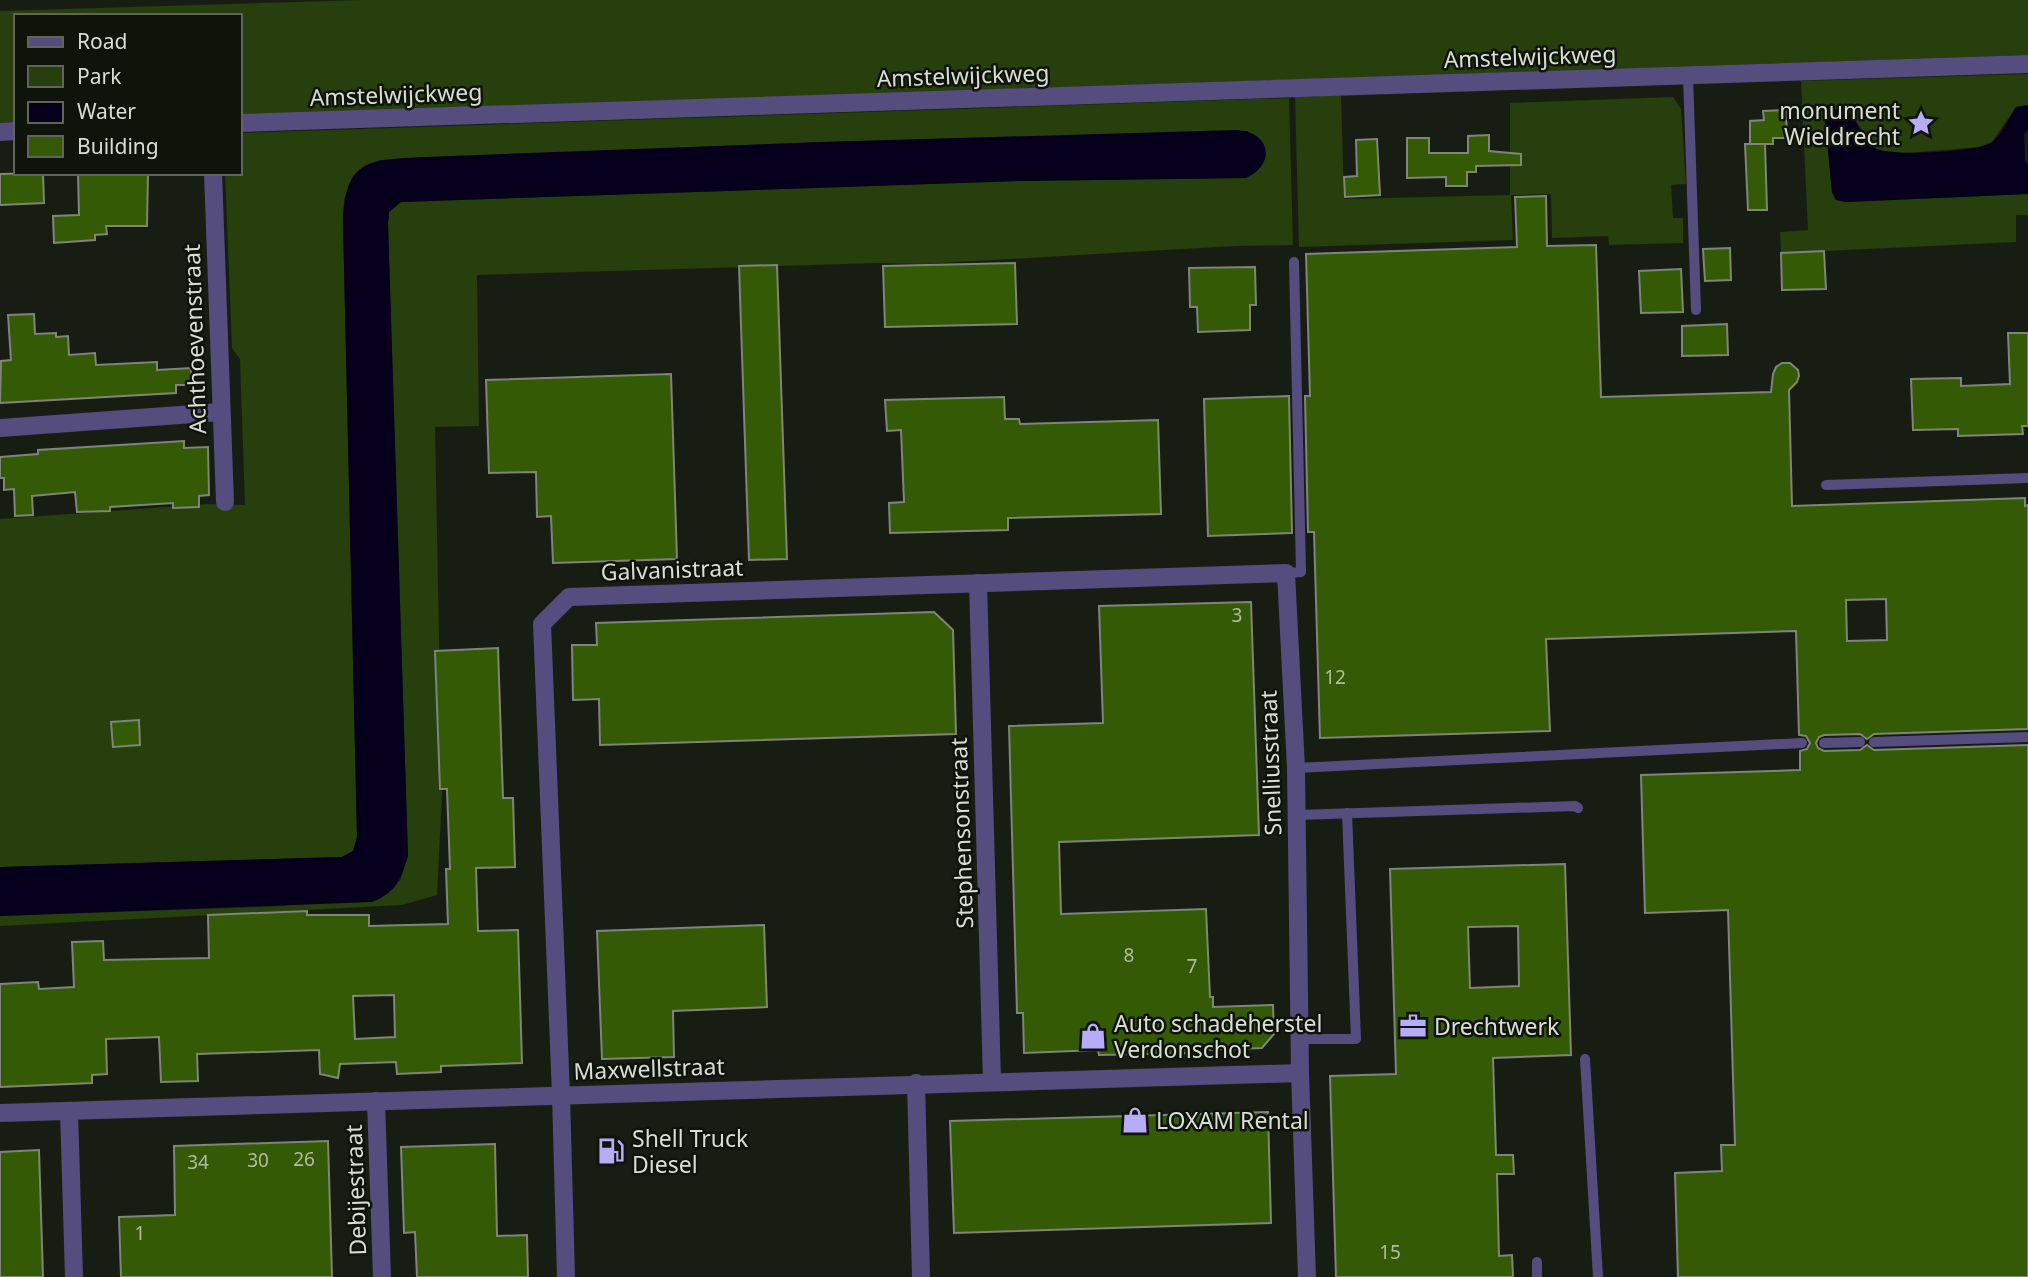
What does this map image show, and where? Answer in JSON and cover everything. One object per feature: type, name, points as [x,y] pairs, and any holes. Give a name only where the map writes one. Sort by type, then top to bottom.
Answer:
[{"type":"street","name":"Amstelwijckweg","points":[[242,123],[2028,64]]},
{"type":"street","name":"Achthoevenstraat","points":[[213,175],[225,502]]},
{"type":"street","points":[[0,428],[221,412]]},
{"type":"street","name":"Galvanistraat","points":[[566,1277],[542,624],[569,597],[1286,573]]},
{"type":"street","name":"Snelliusstraat","points":[[1286,573],[1296,768],[1300,1073],[1307,1277]]},
{"type":"street","name":"Stephensonstraat","points":[[978,583],[992,1081]]},
{"type":"street","name":"Maxwellstraat","points":[[0,1113],[1300,1073]]},
{"type":"street","points":[[916,1083],[921,1277]]},
{"type":"street","name":"Debijestraat","points":[[376,1101],[382,1277]]},
{"type":"street","points":[[69,1111],[74,1277]]},
{"type":"lane","points":[[1688,76],[1696,310]]},
{"type":"lane","points":[[1286,573],[1301,572],[1294,262]]},
{"type":"lane","points":[[1826,485],[2028,478]]},
{"type":"lane","points":[[1874,742],[2028,737]]},
{"type":"lane","points":[[1824,743],[1860,742]]},
{"type":"lane","points":[[1296,768],[1802,743]]},
{"type":"lane","points":[[1297,815],[1578,808]]},
{"type":"lane","points":[[1300,1039],[1356,1039],[1347,813]]},
{"type":"lane","points":[[1585,1059],[1598,1277]]},
{"type":"lane","points":[[1537,1262],[1537,1277]]},
{"type":"green space","points":[[363,0],[2028,0],[2028,55],[242,115],[242,14],[14,14],[14,122],[0,123],[0,11]]},
{"type":"green space","points":[[2028,74],[2028,105],[2016,107],[1992,142],[1979,147],[1886,153],[1873,147],[1860,127],[1840,109],[1824,110],[1832,192],[1836,200],[1846,202],[2028,194],[2028,215],[2016,215],[2016,242],[1781,253],[1780,232],[1808,230],[1801,81]]},
{"type":"green space","points":[[1341,95],[1344,199],[1510,195],[1510,103],[1673,97],[1681,109],[1686,184],[1671,185],[1673,218],[1683,218],[1683,243],[1609,245],[1608,236],[1552,238],[1551,194],[1511,195],[1513,240],[1299,247],[1295,97]]},
{"type":"green space","points":[[1289,98],[1293,245],[923,264],[877,263],[477,275],[479,426],[435,427],[442,795],[437,895],[402,905],[0,926],[0,916],[284,906],[400,881],[408,856],[388,224],[389,212],[401,202],[1019,181],[1246,178],[1248,131],[822,142],[380,160],[344,198],[343,223],[357,837],[353,851],[342,857],[0,867],[0,519],[208,504],[245,505],[240,359],[232,348],[225,175],[242,175],[242,133]]},
{"type":"water","points":[[2028,105],[2028,130],[2024,134],[2028,194],[1846,202],[1836,200],[1832,192],[1824,109],[1847,112],[1875,148],[1914,153],[1969,149],[1991,143],[2016,107]]},
{"type":"water","points":[[1236,130],[1256,136],[1265,149],[1262,165],[1246,178],[1019,181],[401,202],[389,212],[388,224],[408,856],[400,878],[387,894],[372,902],[0,916],[0,867],[342,857],[353,851],[357,837],[343,223],[349,186],[355,174],[364,167],[389,159],[425,157]]},
{"type":"building","points":[[1786,110],[1787,138],[1773,138],[1773,144],[1750,144],[1750,121],[1764,120],[1763,111]]},
{"type":"building","points":[[1489,135],[1489,151],[1521,154],[1521,165],[1476,166],[1476,172],[1467,172],[1467,186],[1446,186],[1446,177],[1407,178],[1407,138],[1429,138],[1429,153],[1468,153],[1468,136]]},
{"type":"building","points":[[1377,139],[1380,195],[1345,197],[1344,177],[1357,176],[1356,140]]},
{"type":"building","points":[[1745,144],[1765,144],[1767,210],[1748,210]]},
{"type":"building","points":[[0,174],[43,175],[44,203],[0,205]]},
{"type":"building","points":[[78,175],[148,175],[147,226],[106,226],[107,234],[95,235],[95,240],[54,243],[53,216],[79,215]]},
{"type":"building","points":[[1546,196],[1547,246],[1596,245],[1601,397],[1771,392],[1776,367],[1782,363],[1790,363],[1798,370],[1799,376],[1789,390],[1792,506],[2025,498],[2025,506],[2028,505],[2028,729],[1874,734],[1867,739],[1860,734],[1824,735],[1819,737],[1816,743],[1818,748],[1824,751],[1860,750],[1867,745],[1874,750],[2028,745],[2028,1277],[1678,1277],[1675,1173],[1722,1171],[1721,1145],[1735,1145],[1728,910],[1645,913],[1641,775],[1800,770],[1800,751],[1807,749],[1810,743],[1806,736],[1799,735],[1796,631],[1546,639],[1550,731],[1320,738],[1314,532],[1308,532],[1305,396],[1310,396],[1306,254],[1517,247],[1515,197]],"holes":[[[1886,599],[1887,640],[1847,641],[1846,600]]]},
{"type":"building","points":[[1730,248],[1731,280],[1705,281],[1703,249]]},
{"type":"building","points":[[1824,251],[1826,289],[1782,290],[1781,253]]},
{"type":"building","points":[[1015,263],[1017,324],[885,327],[883,266]]},
{"type":"building","points":[[777,265],[787,559],[749,560],[739,266]]},
{"type":"building","points":[[1255,267],[1256,305],[1250,305],[1250,330],[1198,332],[1197,307],[1190,307],[1189,268]]},
{"type":"building","points":[[1681,269],[1683,312],[1641,313],[1639,271]]},
{"type":"building","points":[[34,314],[35,334],[56,333],[56,337],[68,336],[69,355],[95,353],[96,365],[157,362],[157,370],[191,368],[192,385],[176,385],[176,393],[0,403],[1,361],[11,360],[8,315]]},
{"type":"building","points":[[1727,324],[1728,355],[1682,356],[1682,326]]},
{"type":"building","points":[[2008,333],[2028,333],[2028,426],[2022,426],[2023,434],[1958,436],[1958,429],[1913,430],[1911,379],[1961,378],[1961,386],[2010,384]]},
{"type":"building","points":[[671,374],[677,559],[553,563],[551,516],[537,517],[536,472],[489,473],[486,380]]},
{"type":"building","points":[[1289,396],[1292,533],[1208,536],[1204,399]]},
{"type":"building","points":[[1004,397],[1005,419],[1019,419],[1020,424],[1158,420],[1161,514],[1008,518],[1008,530],[890,533],[889,503],[904,502],[901,430],[887,431],[885,400]]},
{"type":"building","points":[[184,441],[184,448],[208,447],[209,495],[199,496],[199,507],[173,508],[173,503],[77,512],[75,492],[32,496],[33,515],[15,516],[14,489],[4,490],[4,478],[0,478],[0,457],[38,454],[38,450]]},
{"type":"building","points":[[1251,602],[1259,835],[1059,842],[1061,914],[1206,909],[1210,997],[1213,997],[1213,1007],[1273,1005],[1274,1034],[1262,1048],[1199,1050],[1199,1053],[1099,1055],[1098,1050],[1024,1053],[1023,1013],[1017,1013],[1009,726],[1103,723],[1099,606]]},
{"type":"building","points":[[934,612],[953,630],[956,734],[600,745],[599,699],[573,700],[572,645],[597,645],[596,623]]},
{"type":"building","points":[[498,648],[503,798],[513,798],[515,867],[476,868],[478,931],[518,930],[522,1063],[441,1066],[441,1072],[397,1074],[396,1062],[340,1064],[338,1078],[320,1074],[319,1050],[197,1054],[198,1081],[161,1082],[159,1037],[106,1039],[107,1074],[92,1075],[92,1083],[0,1087],[0,984],[38,982],[39,989],[74,987],[72,942],[103,941],[104,960],[209,958],[208,915],[307,911],[307,915],[369,915],[369,926],[448,924],[446,869],[450,869],[447,789],[440,789],[435,651]],"holes":[[[394,995],[395,1037],[355,1039],[353,996]]]},
{"type":"building","points":[[139,720],[140,745],[113,747],[111,722]]},
{"type":"building","points":[[1565,864],[1571,1055],[1493,1058],[1496,1155],[1513,1155],[1514,1174],[1497,1174],[1499,1256],[1512,1255],[1513,1277],[1336,1277],[1330,1076],[1396,1074],[1390,869]],"holes":[[[1518,926],[1519,986],[1470,988],[1468,927]]]},
{"type":"building","points":[[764,925],[767,1007],[673,1011],[674,1057],[602,1059],[597,931]]},
{"type":"building","points":[[1268,1112],[1271,1223],[954,1233],[950,1121]]},
{"type":"building","points":[[328,1141],[332,1277],[121,1277],[119,1217],[175,1215],[174,1146]]},
{"type":"building","points":[[495,1144],[497,1236],[527,1235],[528,1277],[417,1277],[415,1232],[404,1233],[401,1147]]},
{"type":"building","points":[[39,1150],[43,1277],[0,1277],[0,1152]]},
{"type":"place","name":"monument Wieldrecht","points":[[1921,123]]},
{"type":"place","name":"Drechtwerk","points":[[1413,1026]]},
{"type":"place","name":"Auto schadeherstel Verdonschot","points":[[1093,1036]]},
{"type":"place","name":"LOXAM Rental","points":[[1135,1120]]},
{"type":"place","name":"Shell Truck Diesel","points":[[611,1151]]}]
